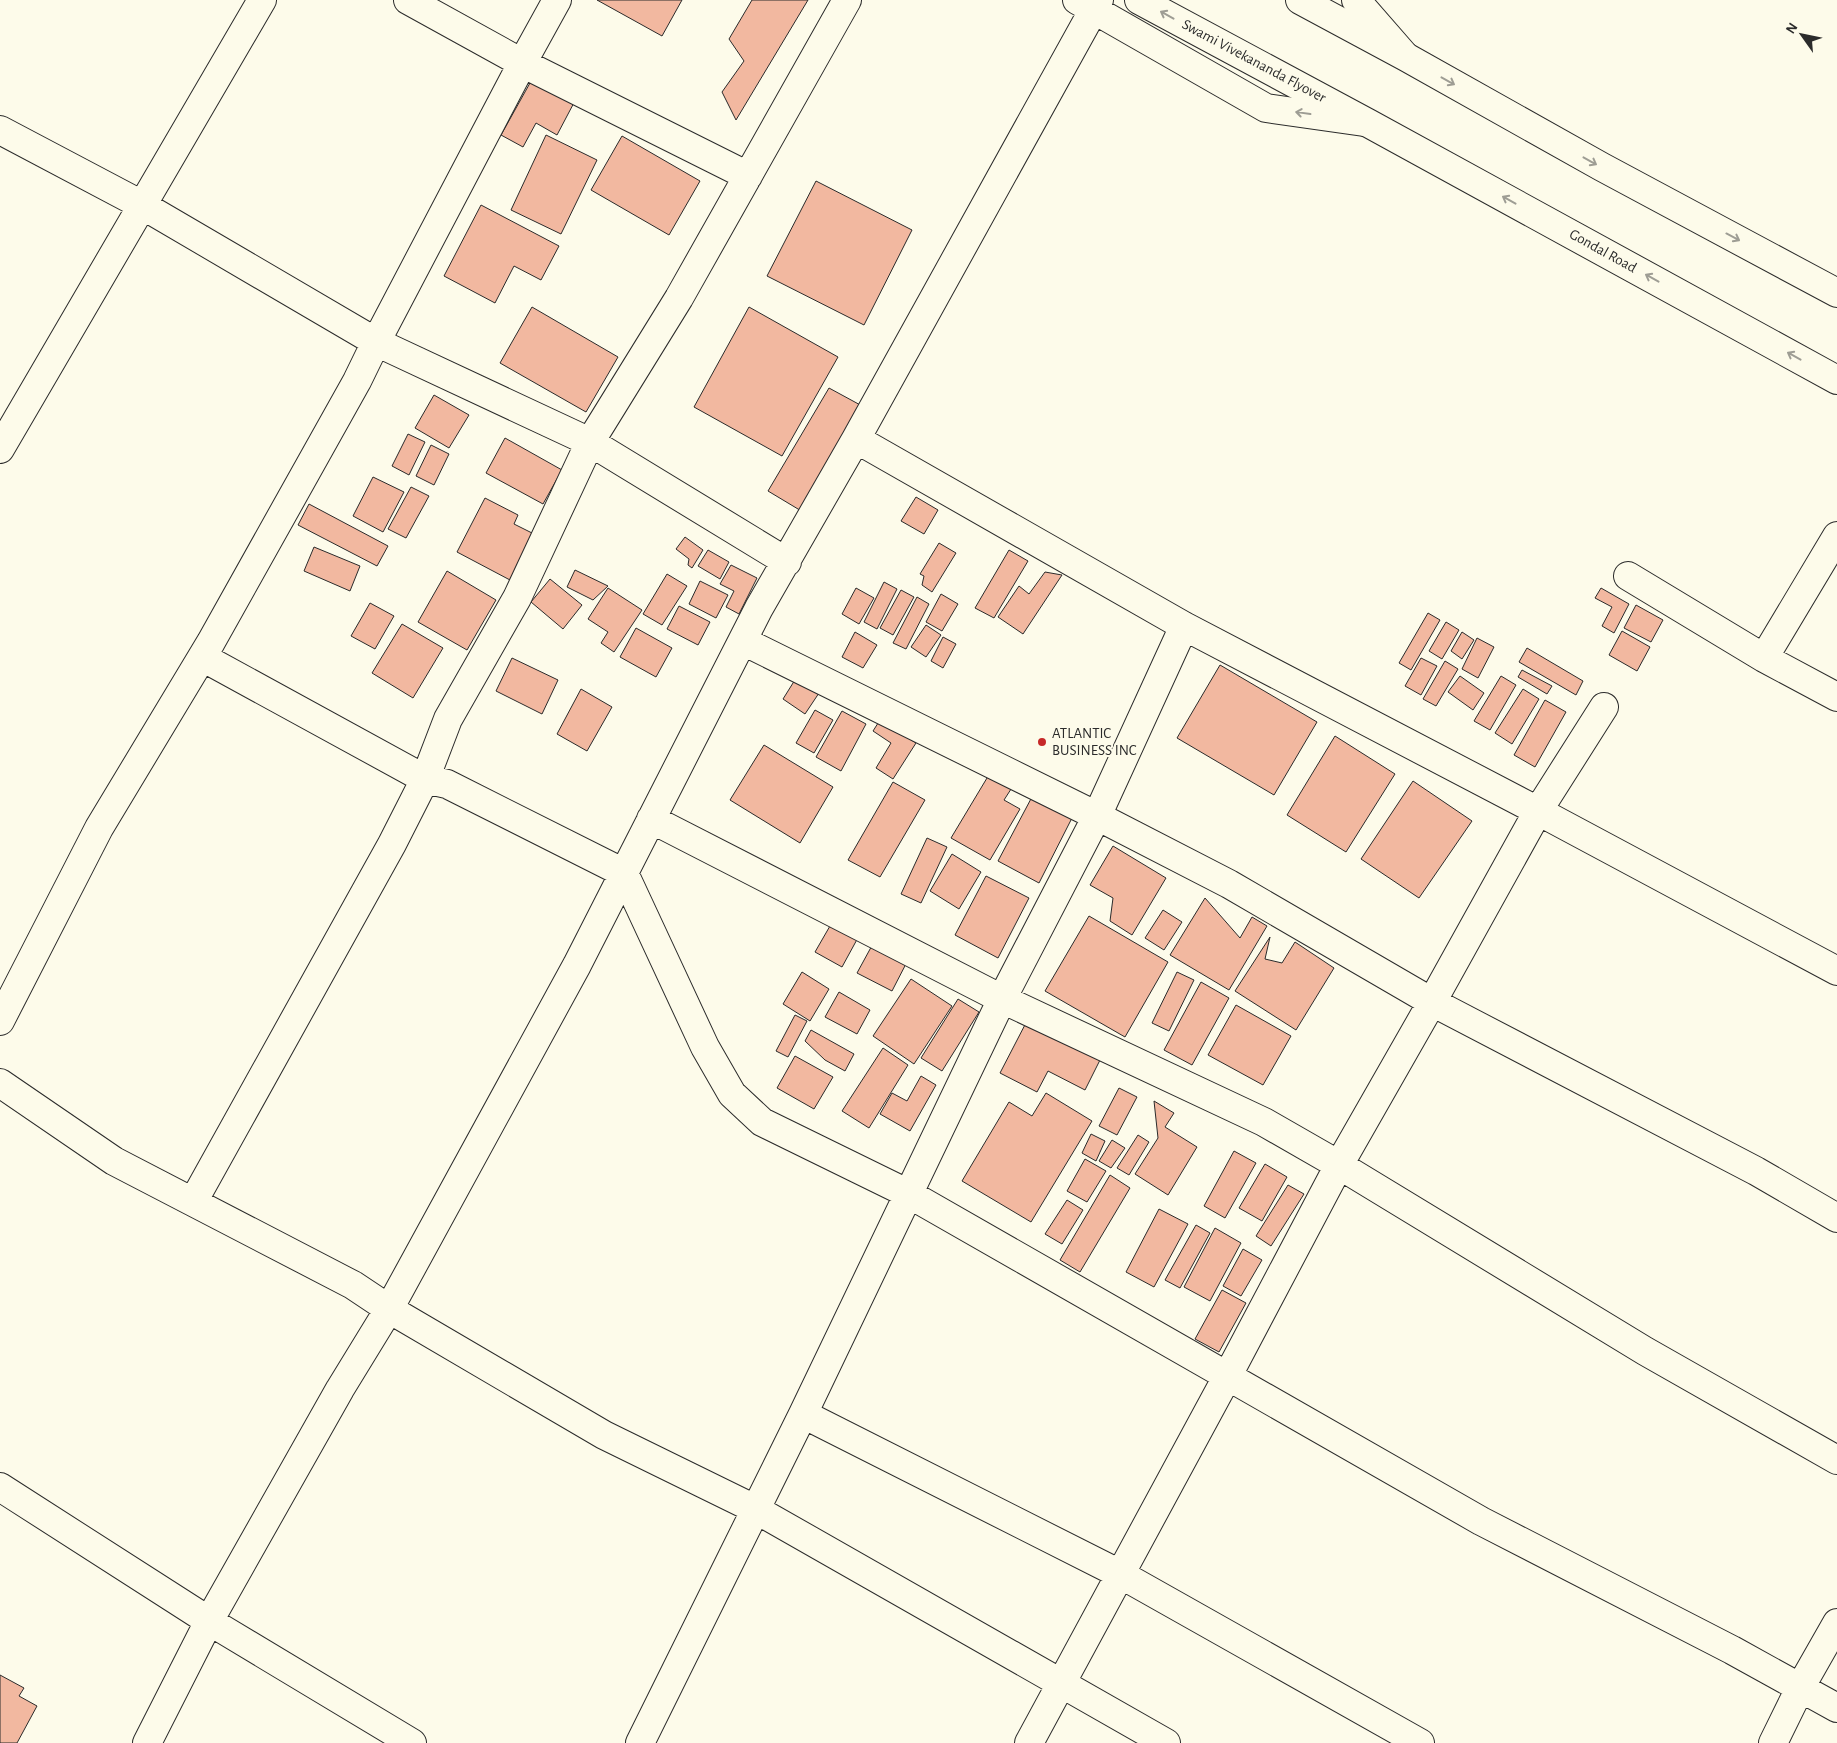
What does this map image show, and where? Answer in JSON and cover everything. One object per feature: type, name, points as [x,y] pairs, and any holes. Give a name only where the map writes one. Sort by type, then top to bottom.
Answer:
[{"type":"street","points":[[0,449],[262,0]]},
{"type":"street","points":[[408,0],[522,63],[748,176]]},
{"type":"street","points":[[0,1021],[99,828],[202,657],[357,381],[522,63],[557,0]]},
{"type":"street","points":[[193,1202],[392,844],[425,779],[448,719],[518,598],[590,442],[678,298],[847,0]]},
{"type":"street","name":"Swami Vivekananda Flyover","points":[[1139,0],[1368,123]]},
{"type":"street","points":[[1356,0],[1406,57]]},
{"type":"street","points":[[147,1743],[210,1621],[340,1389],[389,1309],[577,965],[759,608],[856,439],[1090,3],[1266,108],[1368,123]]},
{"type":"street","points":[[1310,5],[1602,167],[1837,293]]},
{"type":"street","name":"Gondal Road","points":[[1368,123],[1837,380]]},
{"type":"street","points":[[0,130],[142,206],[376,342],[590,442],[787,562]]},
{"type":"street","points":[[856,439],[1184,626],[1538,811],[1837,972]]},
{"type":"street","points":[[1764,658],[1837,536]]},
{"type":"street","points":[[1628,576],[1764,658],[1837,697]]},
{"type":"street","points":[[640,1743],[803,1414],[1002,999],[1097,816],[1184,626]]},
{"type":"street","points":[[743,641],[1097,816],[1229,884],[1432,1002],[1756,1171],[1837,1218]]},
{"type":"street","points":[[202,657],[425,779],[447,784],[624,873],[705,1047],[732,1094],[762,1122],[909,1194],[1481,1521],[1732,1650],[1837,1708]]},
{"type":"street","points":[[1029,1743],[1227,1377],[1339,1165],[1538,811],[1604,707]]},
{"type":"street","points":[[651,819],[1002,999],[1264,1122],[1339,1165],[1645,1351],[1837,1460]]},
{"type":"street","points":[[0,1083],[114,1161],[353,1286],[604,1435],[755,1509],[1166,1743]]},
{"type":"street","points":[[803,1414],[1120,1574],[1420,1743]]},
{"type":"street","points":[[0,1487],[210,1621],[412,1743]]},
{"type":"street","points":[[1773,1743],[1800,1688],[1837,1623]]},
{"type":"building","points":[[597,0],[682,0],[662,36]]},
{"type":"building","points":[[752,0],[808,0],[736,120],[722,92],[744,61],[729,39]]},
{"type":"building","points":[[535,74],[577,97],[557,135],[536,123],[523,147],[501,135]]},
{"type":"building","points":[[546,135],[597,160],[561,234],[511,210]]},
{"type":"building","points":[[622,136],[700,181],[669,235],[591,190]]},
{"type":"building","points":[[816,181],[912,230],[864,325],[767,276]]},
{"type":"building","points":[[481,205],[559,246],[541,280],[514,266],[495,303],[444,276]]},
{"type":"building","points":[[532,307],[618,357],[586,412],[500,363]]},
{"type":"building","points":[[749,307],[838,357],[782,456],[694,407]]},
{"type":"building","points":[[829,388],[864,407],[803,512],[768,491]]},
{"type":"building","points":[[434,395],[469,415],[449,448],[415,428]]},
{"type":"building","points":[[408,434],[425,442],[409,475],[392,466]]},
{"type":"building","points":[[505,438],[562,470],[543,504],[486,473]]},
{"type":"building","points":[[431,445],[449,454],[434,485],[416,476]]},
{"type":"building","points":[[373,477],[404,492],[383,532],[353,516]]},
{"type":"building","points":[[411,487],[429,496],[406,538],[388,529]]},
{"type":"building","points":[[916,497],[938,510],[924,534],[901,521]]},
{"type":"building","points":[[485,498],[518,515],[514,524],[534,534],[510,580],[457,552]]},
{"type":"building","points":[[309,504],[388,546],[377,566],[298,525]]},
{"type":"building","points":[[685,537],[703,550],[692,568],[688,565],[689,559],[676,549]]},
{"type":"building","points":[[939,543],[956,553],[932,592],[922,585],[924,576],[920,574]]},
{"type":"building","points":[[314,547],[360,566],[350,591],[304,571]]},
{"type":"building","points":[[708,550],[729,562],[720,579],[698,566]]},
{"type":"building","points":[[1009,550],[1028,561],[994,618],[975,608]]},
{"type":"building","points":[[731,565],[757,578],[739,614],[726,607],[734,591],[720,584]]},
{"type":"building","points":[[575,570],[608,586],[593,600],[567,587]]},
{"type":"building","points":[[447,571],[496,600],[467,650],[418,622]]},
{"type":"building","points":[[1045,572],[1062,575],[1023,634],[998,617],[1019,586],[1029,594]]},
{"type":"building","points":[[667,574],[687,586],[662,625],[643,614]]},
{"type":"building","points":[[550,579],[582,605],[563,629],[531,602]]},
{"type":"building","points":[[700,581],[728,595],[716,618],[689,604]]},
{"type":"building","points":[[884,582],[897,589],[877,629],[864,622]]},
{"type":"building","points":[[608,588],[642,610],[614,652],[601,643],[608,632],[588,619]]},
{"type":"building","points":[[856,588],[874,598],[859,624],[842,614]]},
{"type":"building","points":[[1601,588],[1629,604],[1614,633],[1602,626],[1612,607],[1595,598]]},
{"type":"building","points":[[901,590],[914,597],[893,635],[880,628]]},
{"type":"building","points":[[941,594],[958,604],[942,631],[926,622]]},
{"type":"building","points":[[917,597],[929,604],[906,649],[893,643]]},
{"type":"building","points":[[370,603],[394,616],[375,649],[351,636]]},
{"type":"building","points":[[1636,605],[1663,620],[1651,642],[1624,628]]},
{"type":"building","points":[[679,606],[710,622],[698,645],[667,629]]},
{"type":"building","points":[[1428,613],[1440,620],[1411,670],[1399,663]]},
{"type":"building","points":[[1446,622],[1459,630],[1442,659],[1429,651]]},
{"type":"building","points":[[402,624],[443,648],[413,698],[372,673]]},
{"type":"building","points":[[926,625],[941,635],[926,657],[911,647]]},
{"type":"building","points":[[636,628],[672,648],[656,677],[620,657]]},
{"type":"building","points":[[1622,631],[1650,647],[1637,671],[1609,655]]},
{"type":"building","points":[[855,632],[877,645],[863,668],[842,657]]},
{"type":"building","points":[[1462,632],[1474,640],[1462,659],[1451,651]]},
{"type":"building","points":[[943,637],[956,644],[943,668],[931,661]]},
{"type":"building","points":[[1477,638],[1494,647],[1478,678],[1462,669]]},
{"type":"building","points":[[1527,648],[1583,681],[1576,695],[1519,662]]},
{"type":"building","points":[[512,658],[558,680],[542,714],[496,691]]},
{"type":"building","points":[[1421,658],[1437,666],[1421,695],[1405,686]]},
{"type":"building","points":[[1445,661],[1458,669],[1436,706],[1423,699]]},
{"type":"building","points":[[1220,665],[1317,722],[1274,795],[1177,738]]},
{"type":"building","points":[[1522,670],[1552,686],[1547,694],[1518,677]]},
{"type":"building","points":[[798,675],[821,690],[805,714],[783,699]]},
{"type":"building","points":[[1460,676],[1484,693],[1473,710],[1448,692]]},
{"type":"building","points":[[1501,676],[1516,685],[1490,730],[1474,721]]},
{"type":"building","points":[[581,689],[612,707],[587,751],[557,734]]},
{"type":"building","points":[[1523,689],[1539,699],[1512,744],[1495,733]]},
{"type":"building","points":[[1545,700],[1566,712],[1535,767],[1514,755]]},
{"type":"building","points":[[815,710],[833,720],[814,753],[796,743]]},
{"type":"building","points":[[842,711],[866,724],[841,771],[816,757]]},
{"type":"building","points":[[880,720],[916,743],[893,779],[876,768],[891,743],[873,731]]},
{"type":"building","points":[[1335,736],[1395,774],[1346,852],[1287,815]]},
{"type":"building","points":[[764,745],[833,787],[800,843],[730,800]]},
{"type":"building","points":[[990,773],[1013,786],[1004,800],[1020,809],[990,860],[951,838]]},
{"type":"building","points":[[1413,781],[1472,821],[1419,898],[1361,859]]},
{"type":"building","points":[[893,782],[925,800],[880,877],[848,860]]},
{"type":"building","points":[[1033,795],[1073,816],[1039,883],[998,861]]},
{"type":"building","points":[[927,838],[947,847],[921,903],[901,894]]},
{"type":"building","points":[[1113,846],[1166,878],[1132,935],[1110,921],[1113,898],[1090,885]]},
{"type":"building","points":[[952,854],[981,872],[959,909],[930,891]]},
{"type":"building","points":[[986,876],[1029,898],[998,958],[955,935]]},
{"type":"building","points":[[1205,898],[1240,938],[1252,917],[1267,926],[1229,990],[1170,955]]},
{"type":"building","points":[[1163,910],[1182,922],[1164,950],[1145,938]]},
{"type":"building","points":[[1089,916],[1168,962],[1125,1037],[1045,991]]},
{"type":"building","points":[[834,919],[860,934],[842,967],[815,952]]},
{"type":"building","points":[[1270,937],[1265,959],[1282,963],[1295,942],[1334,968],[1296,1030],[1235,991]]},
{"type":"building","points":[[875,940],[909,958],[892,991],[857,973]]},
{"type":"building","points":[[802,972],[829,989],[810,1021],[783,1004]]},
{"type":"building","points":[[1177,972],[1194,980],[1169,1031],[1152,1023]]},
{"type":"building","points":[[911,979],[952,1006],[914,1064],[873,1036]]},
{"type":"building","points":[[1201,982],[1229,998],[1192,1065],[1164,1050]]},
{"type":"building","points":[[839,992],[870,1010],[857,1034],[825,1017]]},
{"type":"building","points":[[958,999],[979,1012],[942,1071],[921,1058]]},
{"type":"building","points":[[1236,1005],[1291,1036],[1263,1085],[1208,1055]]},
{"type":"building","points":[[795,1015],[807,1021],[788,1057],[776,1051]]},
{"type":"building","points":[[1029,1017],[1103,1054],[1085,1090],[1048,1071],[1037,1092],[1000,1073]]},
{"type":"building","points":[[811,1030],[854,1054],[845,1071],[825,1060],[805,1041]]},
{"type":"building","points":[[883,1048],[908,1065],[869,1128],[842,1111]]},
{"type":"building","points":[[795,1056],[833,1077],[814,1109],[777,1088]]},
{"type":"building","points":[[921,1076],[936,1085],[910,1131],[880,1114],[892,1093],[907,1101]]},
{"type":"building","points":[[1119,1088],[1137,1097],[1117,1135],[1099,1126]]},
{"type":"building","points":[[1046,1093],[1092,1121],[1031,1222],[962,1181],[1009,1102],[1032,1116]]},
{"type":"building","points":[[1154,1101],[1174,1113],[1165,1127],[1197,1147],[1168,1195],[1135,1174],[1158,1138]]},
{"type":"building","points":[[1091,1134],[1105,1141],[1096,1161],[1082,1153]]},
{"type":"building","points":[[1138,1135],[1149,1142],[1129,1175],[1117,1168]]},
{"type":"building","points":[[1112,1140],[1125,1148],[1111,1168],[1099,1161]]},
{"type":"building","points":[[1234,1151],[1256,1163],[1225,1218],[1204,1206]]},
{"type":"building","points":[[1085,1159],[1106,1171],[1087,1202],[1067,1191]]},
{"type":"building","points":[[1265,1164],[1287,1177],[1262,1221],[1239,1208]]},
{"type":"building","points":[[1110,1175],[1130,1188],[1080,1272],[1060,1260]]},
{"type":"building","points":[[1288,1185],[1304,1194],[1271,1246],[1256,1236]]},
{"type":"building","points":[[1067,1200],[1083,1210],[1062,1244],[1045,1234]]},
{"type":"building","points":[[1159,1209],[1188,1224],[1154,1287],[1126,1272]]},
{"type":"building","points":[[1196,1225],[1210,1233],[1180,1288],[1165,1280]]},
{"type":"building","points":[[1215,1228],[1241,1243],[1210,1301],[1184,1287]]},
{"type":"building","points":[[1243,1249],[1262,1260],[1241,1296],[1223,1286]]},
{"type":"building","points":[[1222,1290],[1246,1303],[1219,1352],[1195,1339]]},
{"type":"building","points":[[0,1675],[24,1688],[19,1696],[37,1706],[17,1743],[0,1743]]},
{"type":"place","name":"ATLANTIC BUSINESS INC","points":[[1042,742]]}]
